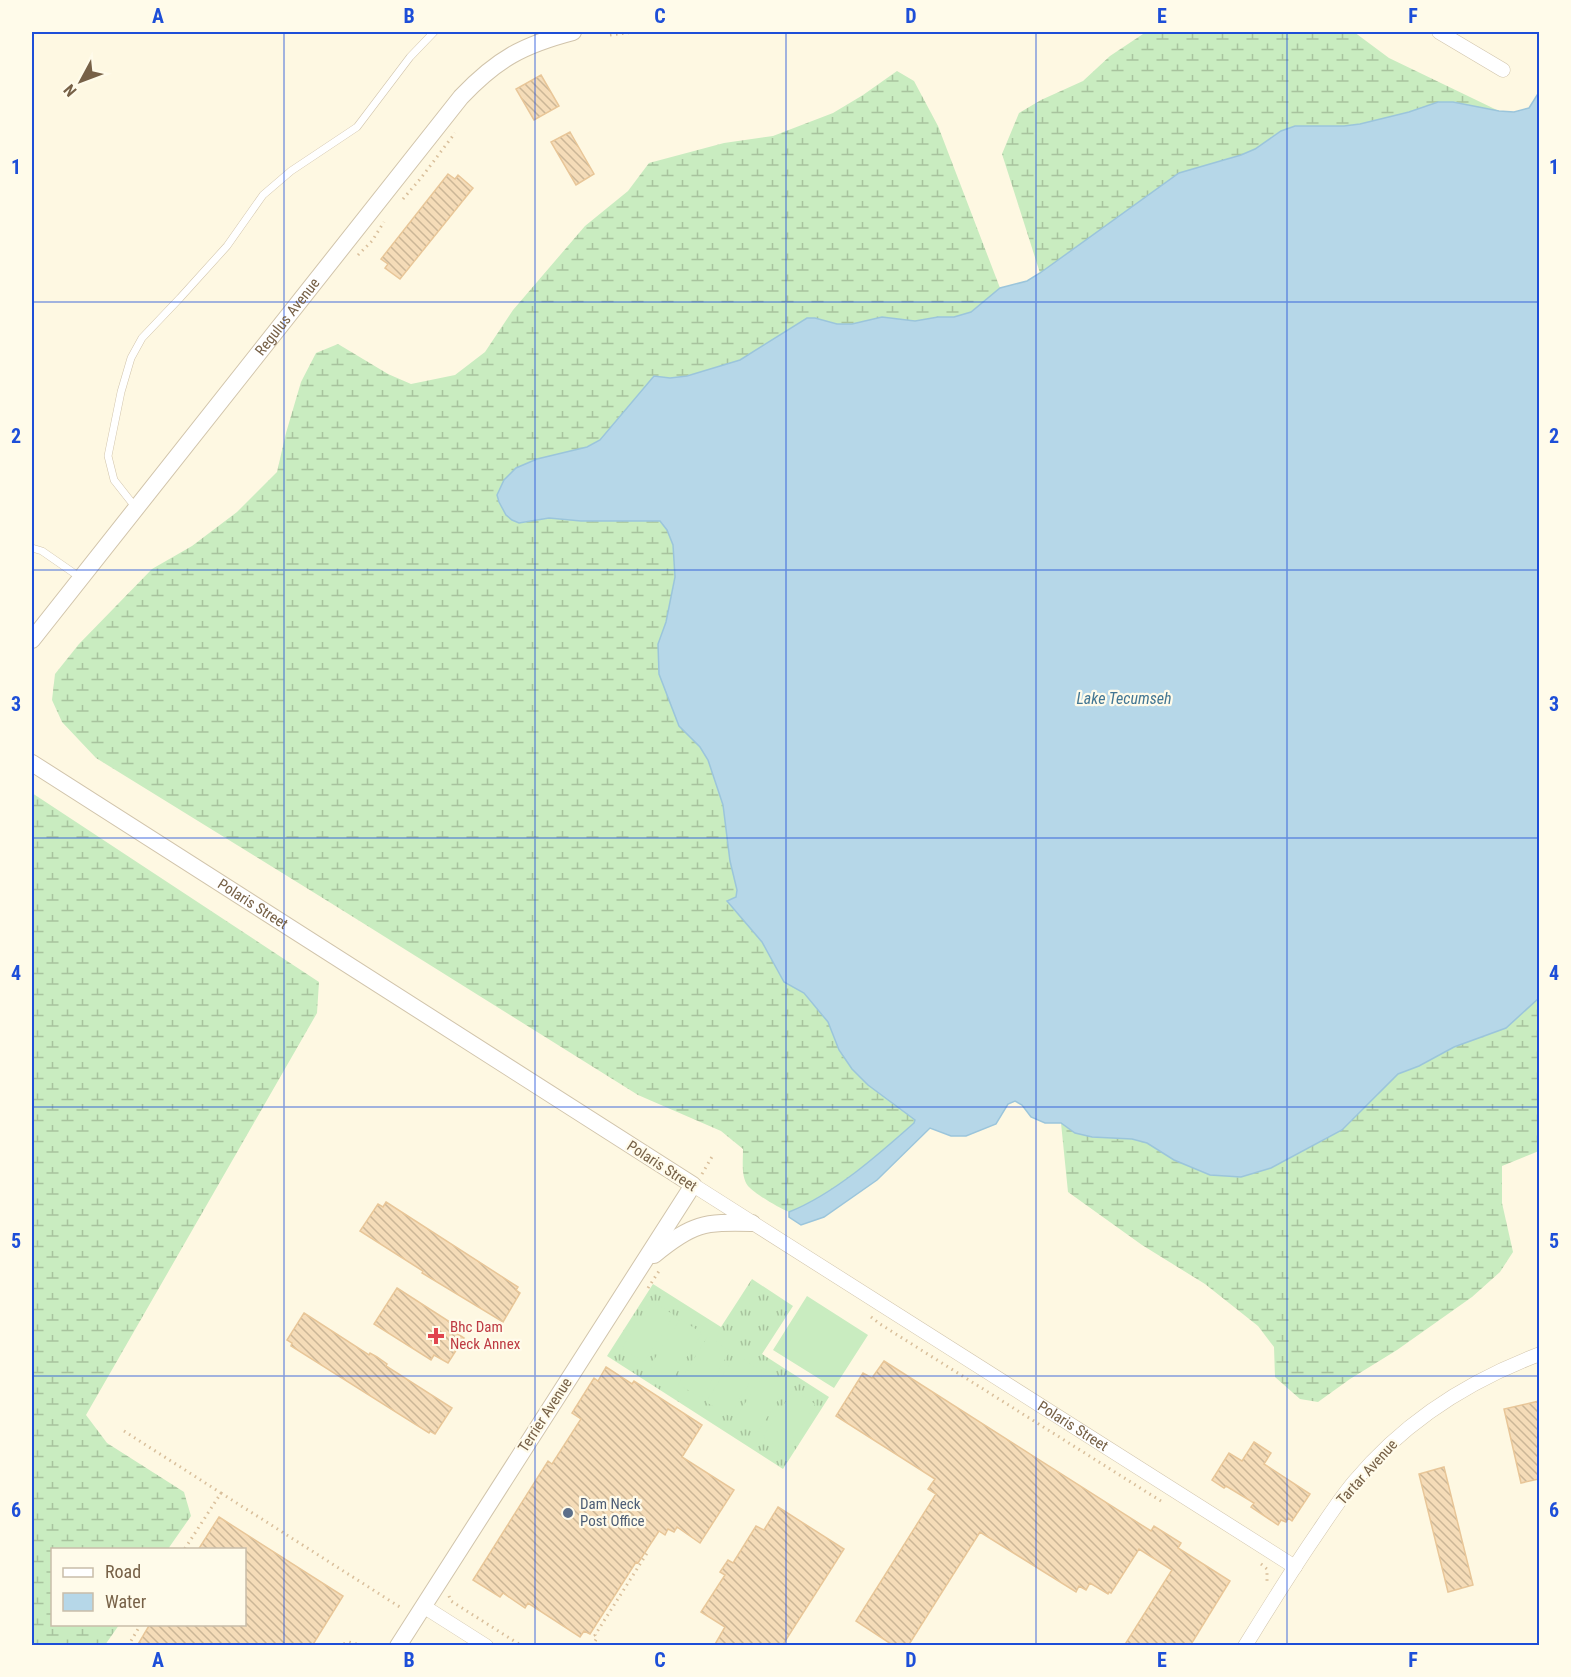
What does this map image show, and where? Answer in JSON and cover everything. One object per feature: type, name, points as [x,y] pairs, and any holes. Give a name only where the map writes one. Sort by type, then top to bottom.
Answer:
[{"type":"street","name":"Regulus Avenue","points":[[32,640],[461,97],[477,80],[506,58],[533,45],[573,32]]},
{"type":"street","points":[[1439,32],[1503,70]]},
{"type":"street","name":"Polaris Street","points":[[32,763],[752,1223],[1295,1566]]},
{"type":"street","name":"Terrier Avenue","points":[[398,1646],[693,1185]]},
{"type":"street","points":[[640,1267],[676,1237],[700,1225],[718,1222],[752,1223]]},
{"type":"street","name":"Tartar Avenue","points":[[1245,1646],[1340,1500],[1376,1458],[1428,1412],[1490,1375],[1539,1354]]},
{"type":"street","points":[[423,1606],[486,1646]]},
{"type":"lane","points":[[136,508],[114,480],[108,456],[121,392],[131,357],[142,338],[227,246],[264,195],[291,171],[357,127],[410,57],[434,32]]},
{"type":"lane","points":[[32,548],[42,551],[81,578]]},
{"type":"path","points":[[610,36],[633,32]]},
{"type":"path","points":[[402,199],[422,178],[456,132]]},
{"type":"path","points":[[353,260],[372,241],[390,214]]},
{"type":"path","points":[[643,1295],[663,1266]]},
{"type":"path","points":[[864,1311],[890,1330],[1171,1507]]},
{"type":"path","points":[[124,1431],[407,1612]]},
{"type":"path","points":[[185,1548],[221,1493]]},
{"type":"path","points":[[592,1646],[597,1638],[595,1635],[649,1550]]},
{"type":"path","points":[[1261,1564],[1267,1569],[1267,1587]]},
{"type":"path","points":[[447,1591],[451,1601],[522,1646]]},
{"type":"path","points":[[128,1646],[140,1626]]},
{"type":"path","points":[[338,1646],[349,1642],[364,1646]]},
{"type":"green space","points":[[1146,32],[1354,32],[1389,58],[1499,111],[1453,102],[1438,102],[1360,124],[1295,126],[1281,131],[1255,149],[1241,155],[1179,173],[1040,273],[1002,154],[1019,113],[1083,81],[1110,56]]},
{"type":"green space","points":[[897,71],[914,81],[938,126],[1000,288],[971,312],[954,317],[915,321],[882,317],[852,324],[837,324],[807,318],[740,360],[687,376],[670,378],[654,376],[600,440],[587,447],[519,523],[549,518],[581,521],[660,521],[667,530],[673,545],[675,577],[666,622],[658,644],[679,726],[700,747],[708,760],[723,805],[730,861],[737,890],[736,897],[727,901],[762,942],[784,982],[804,993],[828,1022],[839,1050],[868,1085],[915,1120],[855,1173],[822,1195],[789,1212],[748,1186],[743,1174],[743,1149],[721,1131],[638,1095],[96,758],[62,722],[52,700],[55,674],[79,644],[152,569],[192,546],[237,512],[277,472],[301,382],[316,353],[338,344],[388,374],[411,384],[455,375],[485,352],[513,310],[585,226],[628,191],[649,163],[724,143],[773,136],[833,113]]},
{"type":"green space","points":[[32,793],[319,982],[317,1013],[86,1415],[107,1443],[184,1492],[191,1516],[169,1548],[51,1548],[51,1626],[118,1626],[105,1645],[32,1645]]},
{"type":"green space","points":[[1539,998],[1539,1151],[1502,1166],[1502,1203],[1513,1252],[1500,1272],[1472,1297],[1318,1402],[1300,1399],[1275,1377],[1274,1347],[1258,1326],[1205,1284],[1142,1245],[1068,1192],[1061,1123],[1075,1133],[1092,1137],[1132,1139],[1148,1143],[1174,1160],[1210,1175],[1241,1177],[1271,1168],[1342,1130],[1398,1074],[1419,1066],[1454,1047],[1506,1028]]},
{"type":"green space","points":[[752,1279],[793,1306],[762,1354],[829,1397],[783,1469],[607,1356],[653,1284],[721,1327]]},
{"type":"green space","points":[[807,1296],[868,1335],[834,1388],[773,1350]]},
{"type":"green space","points":[[652,1301],[674,1315],[644,1362],[622,1348]]},
{"type":"green space","points":[[680,1319],[702,1333],[672,1380],[650,1366]]},
{"type":"green space","points":[[708,1336],[730,1351],[701,1398],[678,1384]]},
{"type":"green space","points":[[736,1354],[758,1369],[729,1416],[706,1402]]},
{"type":"green space","points":[[765,1372],[787,1386],[757,1433],[735,1419]]},
{"type":"green space","points":[[793,1390],[815,1404],[785,1451],[763,1437]]},
{"type":"water","name":"Lake Tecumseh","points":[[1539,92],[1539,998],[1506,1028],[1454,1047],[1419,1066],[1398,1074],[1342,1130],[1271,1168],[1241,1177],[1210,1175],[1174,1160],[1147,1143],[1132,1139],[1092,1137],[1075,1133],[1061,1123],[1045,1123],[1031,1117],[1022,1105],[1015,1101],[1008,1104],[996,1124],[966,1136],[951,1136],[930,1128],[877,1180],[824,1217],[801,1225],[789,1217],[789,1212],[822,1195],[855,1173],[915,1120],[868,1085],[852,1069],[839,1050],[828,1022],[804,993],[784,982],[762,942],[727,901],[736,897],[737,890],[730,861],[723,805],[708,760],[700,747],[679,726],[659,674],[658,644],[666,622],[675,577],[673,545],[667,530],[660,521],[581,521],[549,518],[519,523],[506,515],[499,502],[497,495],[504,480],[516,468],[537,459],[587,447],[600,440],[654,376],[670,378],[687,376],[740,360],[807,318],[837,324],[852,324],[882,317],[915,321],[954,317],[971,312],[1000,288],[1027,281],[1040,273],[1179,173],[1241,155],[1255,149],[1281,131],[1295,126],[1360,124],[1438,102],[1453,102],[1514,112],[1529,108]]},
{"type":"building","points":[[541,75],[559,106],[534,120],[516,89]]},
{"type":"building","points":[[570,132],[594,174],[576,185],[551,142]]},
{"type":"building","points":[[448,174],[455,179],[458,175],[473,188],[400,279],[385,268],[388,264],[381,259]]},
{"type":"building","points":[[386,1202],[518,1287],[516,1290],[520,1293],[503,1322],[422,1273],[423,1271],[360,1231],[378,1204],[383,1207]]},
{"type":"building","points":[[397,1288],[453,1324],[450,1329],[464,1338],[448,1363],[434,1355],[431,1360],[374,1324]]},
{"type":"building","points":[[304,1313],[369,1355],[370,1353],[377,1357],[387,1364],[386,1366],[452,1408],[435,1434],[430,1431],[429,1433],[291,1346],[292,1343],[287,1340]]},
{"type":"building","points":[[884,1361],[1151,1531],[1154,1526],[1181,1543],[1178,1548],[1230,1581],[1190,1646],[1124,1646],[1172,1570],[1139,1549],[1111,1593],[1108,1594],[1090,1583],[1086,1590],[1079,1586],[1076,1592],[980,1532],[908,1646],[894,1646],[856,1621],[936,1494],[928,1489],[935,1479],[836,1416],[863,1373],[872,1378]]},
{"type":"building","points":[[606,1367],[632,1384],[634,1381],[702,1425],[682,1457],[734,1490],[700,1543],[677,1527],[674,1532],[668,1529],[665,1535],[659,1531],[638,1563],[636,1562],[590,1634],[584,1631],[580,1637],[528,1603],[525,1608],[503,1593],[500,1597],[473,1580],[548,1461],[552,1464],[581,1419],[572,1413],[594,1378],[598,1381]]},
{"type":"building","points":[[1539,1401],[1539,1479],[1521,1483],[1504,1409]]},
{"type":"building","points":[[1254,1442],[1271,1453],[1264,1464],[1310,1494],[1292,1521],[1288,1518],[1286,1522],[1281,1520],[1278,1525],[1251,1507],[1254,1503],[1212,1480],[1229,1453],[1242,1461]]},
{"type":"building","points":[[1444,1467],[1473,1585],[1448,1592],[1419,1474]]},
{"type":"building","points":[[778,1507],[844,1549],[782,1646],[714,1646],[725,1627],[701,1612],[725,1575],[720,1572],[728,1560],[733,1563],[756,1526],[764,1530]]},
{"type":"building","points":[[219,1517],[343,1596],[312,1646],[137,1646],[149,1626],[246,1626],[246,1548],[199,1548]]},
{"type":"place","name":"Bhc Dam Neck Annex","points":[[436,1336]]},
{"type":"place","name":"Dam Neck Post Office","points":[[568,1513]]}]
